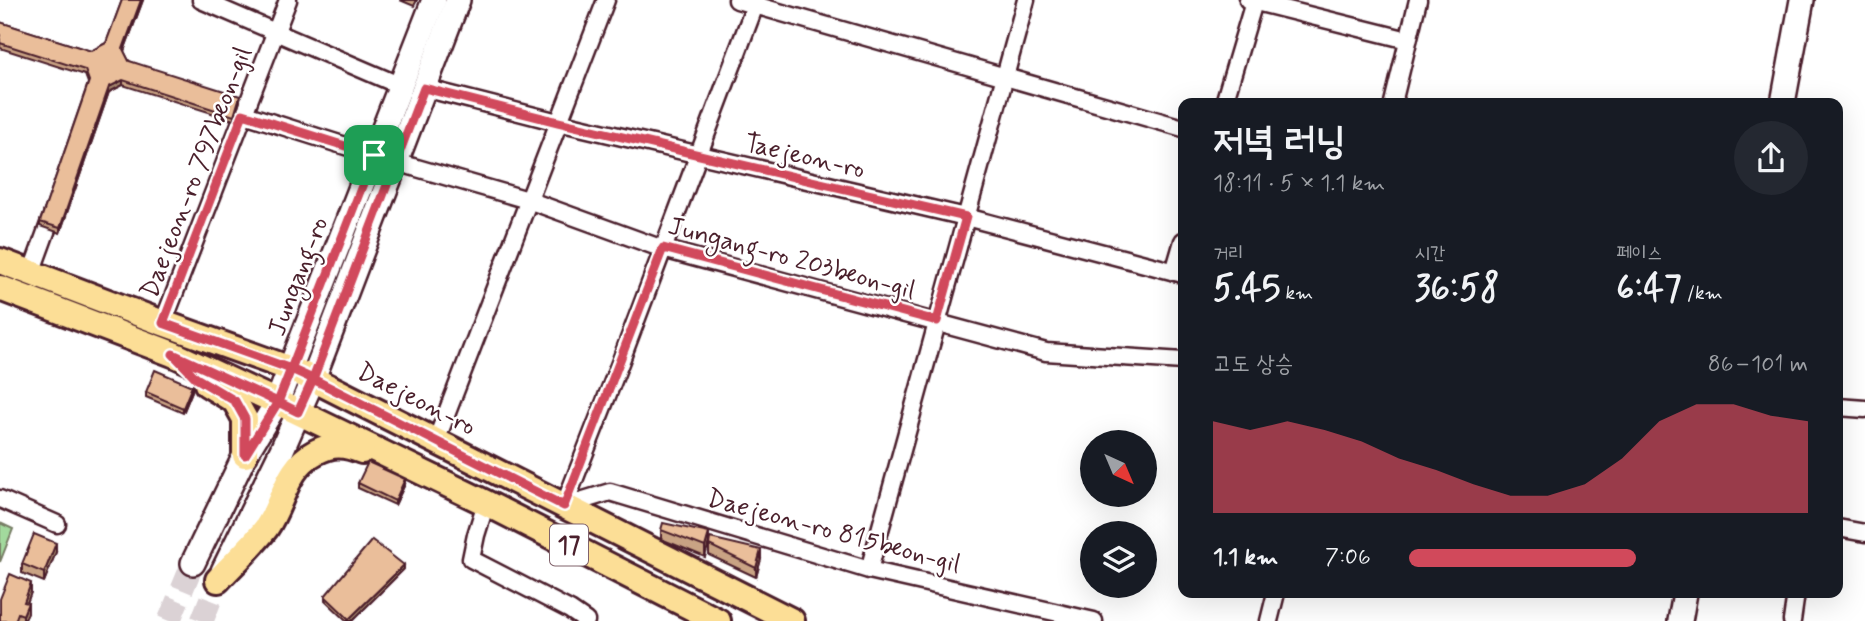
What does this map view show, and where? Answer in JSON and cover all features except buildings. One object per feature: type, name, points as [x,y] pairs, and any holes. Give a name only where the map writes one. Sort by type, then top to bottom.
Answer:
[{"type":"main road","name":"Jungang-ro","points":[[219,580],[281,452],[288,407],[412,87],[434,0]]},
{"type":"main road","name":"Jungang-ro","points":[[412,87],[458,0]]},
{"type":"main road","points":[[1784,98],[1802,0]]},
{"type":"main road","name":"Daejeon-ro","points":[[0,261],[302,374],[792,621]]},
{"type":"main road","name":"17","points":[[0,288],[173,354],[288,407],[486,503],[718,621]]},
{"type":"main road","points":[[173,354],[196,378],[235,401],[245,419],[245,455]]},
{"type":"main road","name":"Jungang-ro","points":[[193,563],[245,455],[288,407]]},
{"type":"main road","points":[[219,580],[267,526],[303,458],[326,447],[346,445],[419,471]]},
{"type":"main road","points":[[1680,621],[1684,598]]},
{"type":"street","name":"Taejeon-ro","points":[[201,0],[412,87],[966,217],[1178,273]]},
{"type":"street","name":"Daejeon-ro 797beon-gil","points":[[163,323],[288,0]]},
{"type":"street","points":[[436,441],[606,0]]},
{"type":"street","points":[[737,0],[756,3],[1178,127]]},
{"type":"street","points":[[869,570],[1026,0]]},
{"type":"street","points":[[1394,98],[1418,0]]},
{"type":"street","points":[[1225,98],[1251,1],[1408,40]]},
{"type":"street","points":[[564,506],[756,3]]},
{"type":"street","name":"Jungang-ro 203beon-gil","points":[[206,102],[528,200],[663,248],[1046,352],[1178,361]]},
{"type":"street","points":[[31,273],[59,196]]},
{"type":"street","points":[[1843,407],[1865,409]]},
{"type":"street","name":"Daejeon-ro 815beon-gil","points":[[564,506],[610,492],[869,570],[1094,621]]},
{"type":"street","points":[[0,499],[57,524]]},
{"type":"street","points":[[486,503],[471,559],[586,621]]},
{"type":"street","points":[[1843,529],[1865,533]]},
{"type":"street","points":[[1269,621],[1275,598]]},
{"type":"street","points":[[1792,621],[1795,598]]},
{"type":"green space","points":[[0,523],[13,529],[0,562]]},
{"type":"tunnel","points":[[169,621],[193,563]]},
{"type":"tunnel","points":[[202,621],[218,580]]},
{"type":"route","points":[[374,155],[243,114],[163,323],[291,369],[313,379],[424,88],[966,217],[937,321],[663,248],[564,506],[313,379],[298,412],[278,402],[245,455],[245,419],[235,401],[196,378],[173,354],[278,402],[291,369],[374,155]]}]
